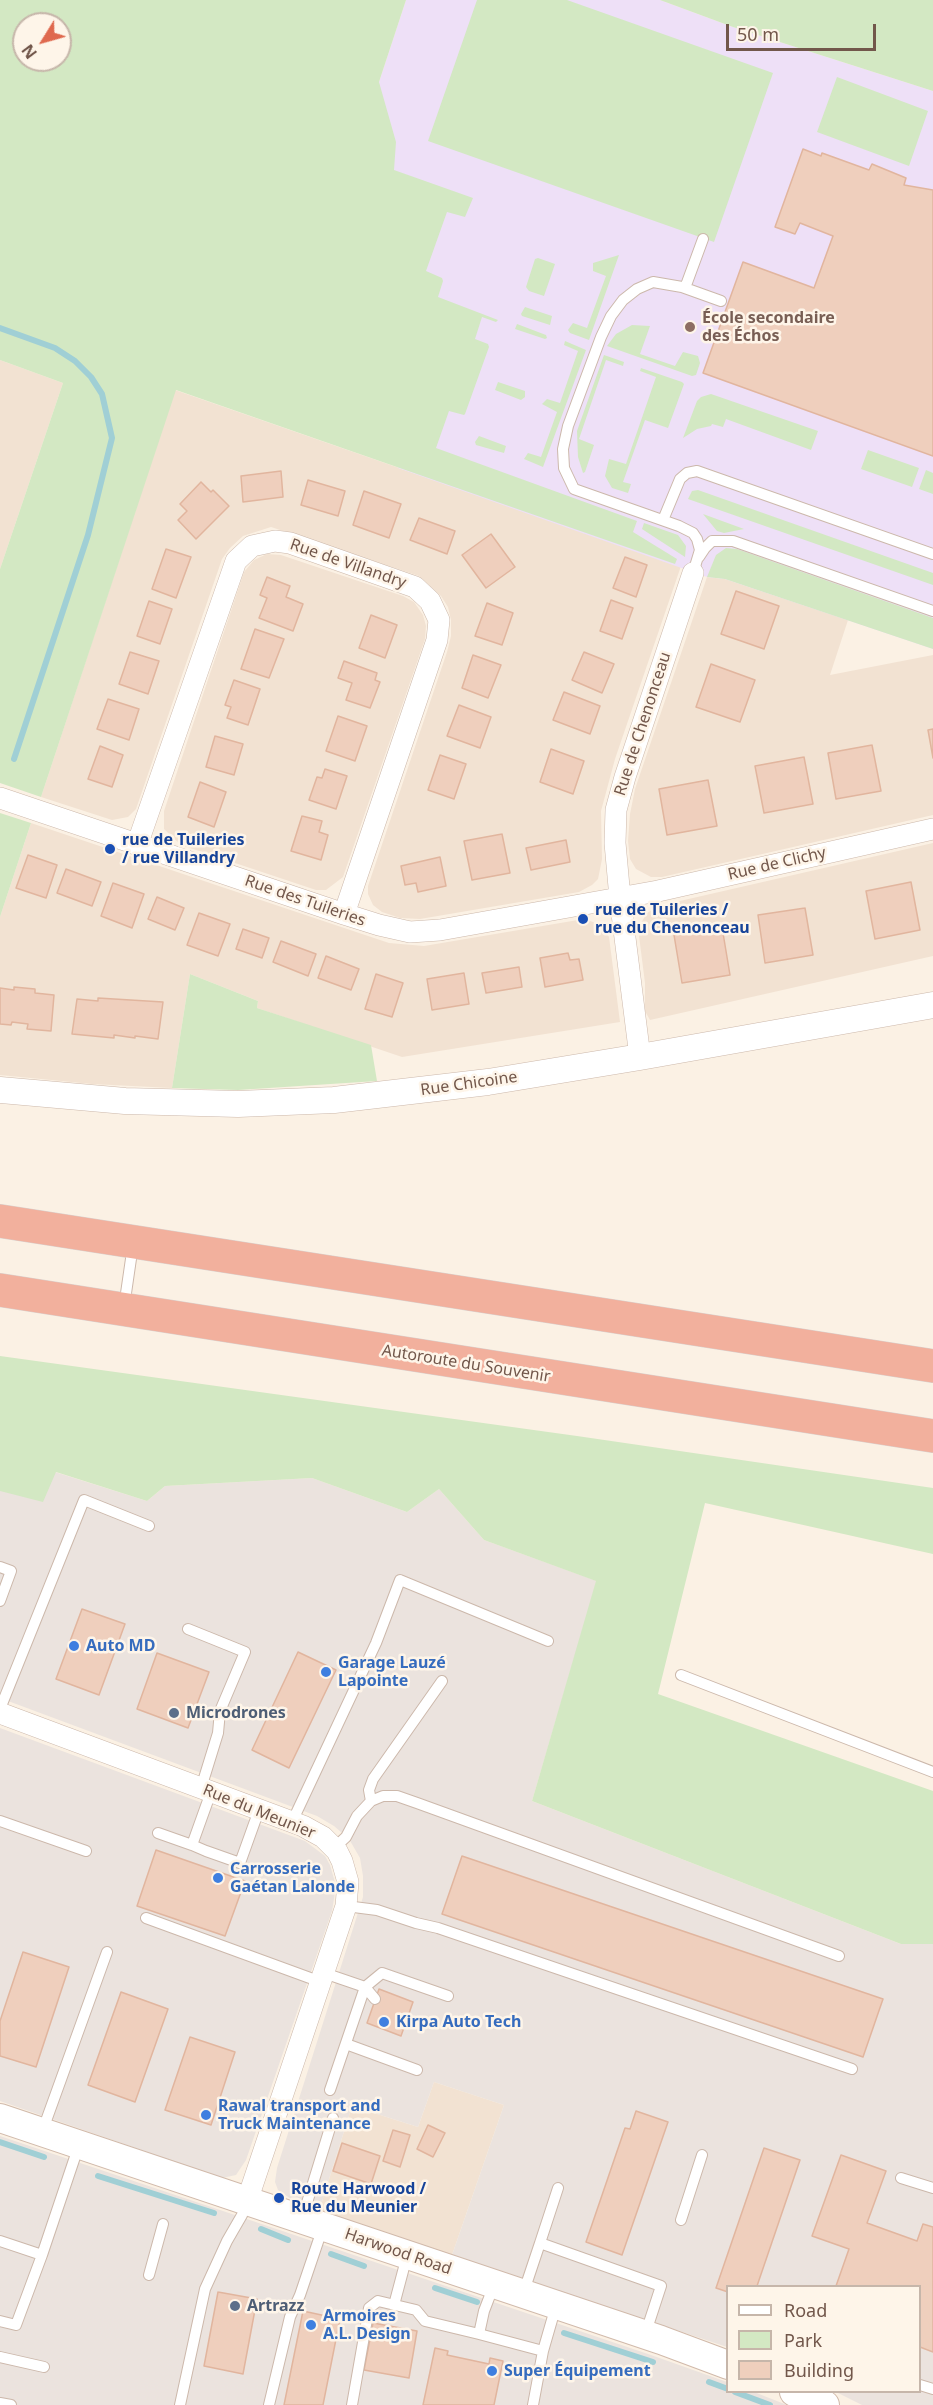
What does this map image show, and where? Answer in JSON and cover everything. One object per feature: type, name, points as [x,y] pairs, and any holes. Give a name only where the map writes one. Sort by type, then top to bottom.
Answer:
[{"type":"highway","points":[[0,1221],[933,1366]]},
{"type":"highway","name":"Autoroute du Souvenir","points":[[0,1290],[933,1437]]},
{"type":"main road","name":"Harwood Road","points":[[0,2118],[495,2284],[726,2364]]},
{"type":"main road","points":[[798,2393],[825,2405]]},
{"type":"street","name":"Rue de Villandry","points":[[137,844],[236,561],[252,546],[275,541],[290,543],[415,587],[430,601],[439,620],[437,640],[344,914]]},
{"type":"street","name":"Rue de Chenonceau","points":[[640,1057],[620,898],[615,827],[619,794],[696,565]]},
{"type":"street","name":"Rue des Tuileries","points":[[0,798],[397,930],[423,932],[620,898]]},
{"type":"street","name":"Rue de Clichy","points":[[620,898],[732,875],[933,828]]},
{"type":"street","name":"Rue Chicoine","points":[[0,1090],[125,1101],[238,1104],[290,1103],[416,1092],[640,1057],[933,1005]]},
{"type":"street","name":"Rue du Meunier","points":[[0,1713],[314,1832],[334,1848],[347,1871],[346,1906],[247,2201]]},
{"type":"lane","points":[[685,288],[704,239]]},
{"type":"lane","points":[[696,565],[699,543],[693,533],[574,489],[564,468],[563,449],[568,426],[600,337],[617,307],[637,289],[653,282],[670,283],[721,301]]},
{"type":"lane","points":[[663,520],[680,479],[691,471],[701,471],[933,554]]},
{"type":"lane","points":[[696,565],[705,548],[712,541],[733,541],[933,611]]},
{"type":"lane","points":[[124,1310],[133,1242]]},
{"type":"lane","points":[[0,1709],[84,1500],[149,1526]]},
{"type":"lane","points":[[0,1567],[10,1571],[0,1601]]},
{"type":"lane","points":[[292,1822],[376,1642],[400,1580],[548,1641]]},
{"type":"lane","points":[[188,1629],[245,1652],[220,1711],[218,1733],[192,1845]]},
{"type":"lane","points":[[681,1675],[933,1772]]},
{"type":"lane","points":[[371,1801],[369,1790],[373,1779],[442,1681]]},
{"type":"lane","points":[[334,1848],[346,1837],[357,1816],[371,1801],[383,1796],[397,1796],[839,1956]]},
{"type":"lane","points":[[158,1833],[240,1863],[259,1810]]},
{"type":"lane","points":[[0,1821],[86,1851]]},
{"type":"lane","points":[[346,1906],[377,1910],[438,1928],[852,2069]]},
{"type":"lane","points":[[146,1918],[322,1977],[365,1988],[375,1999]]},
{"type":"lane","points":[[42,2132],[107,1952]]},
{"type":"lane","points":[[330,2090],[365,1988],[382,1973],[448,1996]]},
{"type":"lane","points":[[346,2044],[417,2070]]},
{"type":"lane","points":[[269,2405],[290,2317],[300,2295],[333,2118]]},
{"type":"lane","points":[[0,2320],[16,2325],[79,2144]]},
{"type":"lane","points":[[681,2220],[702,2155]]},
{"type":"lane","points":[[901,2178],[933,2188]]},
{"type":"lane","points":[[523,2294],[558,2188]]},
{"type":"lane","points":[[180,2405],[205,2289],[247,2201]]},
{"type":"lane","points":[[149,2275],[163,2224]]},
{"type":"lane","points":[[0,2241],[42,2255]]},
{"type":"lane","points":[[540,2243],[661,2286],[645,2335]]},
{"type":"lane","points":[[394,2305],[407,2255]]},
{"type":"lane","points":[[479,2334],[484,2311],[495,2284]]},
{"type":"lane","points":[[352,2405],[369,2308],[378,2301],[416,2310],[425,2321],[543,2351]]},
{"type":"lane","points":[[533,2405],[543,2351],[556,2306]]},
{"type":"lane","points":[[0,2357],[44,2367]]},
{"type":"lane","points":[[0,2403],[11,2405]]},
{"type":"shaded area","name":"École secondaire des Échos","points":[[406,0],[660,0],[733,27],[933,91],[933,649],[725,579],[707,577],[398,468],[401,291],[379,82]]},
{"type":"shaded area","points":[[0,360],[63,383],[0,569]]},
{"type":"shaded area","points":[[175,390],[681,566],[615,759],[601,811],[602,859],[598,879],[592,885],[579,892],[420,919],[400,918],[382,912],[373,905],[368,894],[368,886],[447,652],[451,636],[448,607],[441,596],[419,576],[271,527],[243,536],[222,559],[136,809],[128,817],[112,820],[41,797]]},
{"type":"shaded area","points":[[267,554],[281,555],[403,596],[414,602],[423,615],[426,626],[425,639],[343,877],[326,890],[316,890],[181,845],[164,829],[164,811],[244,572],[254,560]]},
{"type":"shaded area","points":[[707,577],[725,579],[848,620],[830,675],[933,655],[933,815],[662,877],[651,877],[636,869],[630,859],[628,841],[635,789]]},
{"type":"shaded area","points":[[31,823],[389,943],[424,946],[584,919],[593,922],[602,927],[609,937],[620,1022],[402,1057],[257,1008],[258,1001],[190,974],[172,1088],[92,1084],[0,1075],[0,917]]},
{"type":"shaded area","points":[[933,843],[933,956],[650,1020],[645,1011],[645,983],[638,928],[647,913],[658,906]]},
{"type":"shaded area","points":[[55,1472],[147,1501],[165,1486],[312,1478],[407,1512],[439,1489],[484,1540],[597,1581],[532,1801],[901,1944],[933,1944],[933,2405],[862,2405],[838,2393],[921,2393],[921,2285],[726,2285],[726,2347],[452,2255],[504,2105],[434,2082],[418,2127],[352,2106],[319,2211],[300,2205],[278,2190],[275,2182],[277,2168],[363,1897],[360,1858],[349,1839],[334,1826],[317,1816],[0,1698],[0,1491]]},
{"type":"shaded area","points":[[0,1728],[305,1841],[325,1856],[330,1865],[336,1886],[332,1911],[246,2160],[236,2175],[222,2178],[0,2101]]},
{"type":"shaded area","points":[[434,2082],[504,2105],[452,2255],[319,2211],[352,2106],[418,2127]]},
{"type":"shaded area","points":[[0,2136],[651,2355],[726,2382],[726,2393],[757,2393],[787,2405],[0,2405]]},
{"type":"green space","points":[[0,0],[406,0],[379,82],[396,142],[394,170],[473,198],[465,217],[447,212],[426,271],[442,278],[438,297],[498,320],[496,322],[482,317],[475,339],[488,344],[489,347],[465,414],[449,411],[436,448],[637,521],[633,532],[677,559],[675,564],[176,390],[41,797],[0,783],[0,569],[63,383],[0,360]]},
{"type":"green space","points":[[477,0],[567,0],[773,73],[714,242],[428,141]]},
{"type":"green space","points":[[660,0],[933,0],[933,91],[733,27]]},
{"type":"green space","points":[[837,77],[928,111],[909,166],[817,132]]},
{"type":"green space","points":[[619,255],[589,340],[570,333],[568,330],[573,323],[587,328],[606,276],[593,271],[593,263]]},
{"type":"green space","points":[[535,259],[555,264],[544,296],[529,291],[526,287]]},
{"type":"green space","points":[[525,307],[552,316],[550,325],[522,316]]},
{"type":"green space","points":[[517,324],[546,335],[547,338],[515,329]]},
{"type":"green space","points":[[632,325],[650,326],[640,354],[675,366],[683,352],[698,356],[700,363],[696,375],[692,376],[607,346],[616,334]]},
{"type":"green space","points":[[565,341],[586,350],[543,467],[524,459],[528,453],[541,457],[557,412],[542,404],[547,399],[560,403],[578,351],[564,345]]},
{"type":"green space","points":[[604,355],[624,362],[623,366],[606,360],[579,439],[594,445],[583,473],[578,457],[577,431]]},
{"type":"green space","points":[[641,368],[684,384],[668,428],[645,420],[623,482],[631,484],[628,493],[612,488],[605,476],[609,459],[626,464],[656,377],[640,371]]},
{"type":"green space","points":[[498,382],[525,391],[525,397],[521,400],[495,390]]},
{"type":"green space","points":[[711,394],[818,431],[811,450],[726,419],[723,427],[712,424],[697,429],[683,438],[697,401]]},
{"type":"green space","points":[[479,436],[506,446],[504,453],[476,445],[475,442]]},
{"type":"green space","points":[[868,450],[919,468],[912,487],[861,469]]},
{"type":"green space","points":[[926,470],[933,473],[933,494],[919,489]]},
{"type":"green space","points":[[698,490],[933,573],[933,585],[688,499],[692,491]]},
{"type":"green space","points":[[703,514],[744,529],[724,533],[717,531]]},
{"type":"green space","points":[[644,523],[678,535],[686,546],[685,557],[642,529]]},
{"type":"green space","points":[[726,548],[737,549],[933,618],[933,649],[725,579],[707,577],[716,555]]},
{"type":"green space","points":[[0,813],[31,823],[0,917]]},
{"type":"green space","points":[[190,974],[258,1001],[257,1008],[371,1045],[377,1081],[238,1090],[172,1088]]},
{"type":"green space","points":[[0,1356],[933,1488],[933,1554],[705,1503],[658,1694],[933,1791],[933,1944],[901,1944],[532,1801],[596,1581],[484,1540],[439,1489],[407,1512],[312,1478],[165,1486],[147,1501],[56,1472],[43,1502],[0,1491]]},
{"type":"building","points":[[803,149],[821,156],[822,153],[869,170],[872,164],[906,178],[904,185],[933,190],[933,456],[703,373],[743,262],[814,288],[833,236],[800,223],[795,234],[775,227]]},
{"type":"building","points":[[281,471],[283,497],[243,502],[241,476]]},
{"type":"building","points":[[308,480],[345,491],[338,516],[301,505]]},
{"type":"building","points":[[201,482],[229,506],[196,539],[178,520],[187,511],[180,504]]},
{"type":"building","points":[[364,491],[401,504],[389,538],[353,525]]},
{"type":"building","points":[[419,518],[455,531],[447,554],[410,540]]},
{"type":"building","points":[[491,534],[515,567],[486,588],[462,555]]},
{"type":"building","points":[[166,549],[191,557],[176,598],[152,589]]},
{"type":"building","points":[[625,557],[647,565],[636,597],[613,588]]},
{"type":"building","points":[[267,577],[290,586],[286,597],[303,604],[293,631],[259,618],[267,598],[260,595]]},
{"type":"building","points":[[736,591],[779,606],[764,649],[721,634]]},
{"type":"building","points":[[611,600],[633,608],[622,639],[600,631]]},
{"type":"building","points":[[149,601],[172,609],[160,644],[137,636]]},
{"type":"building","points":[[487,603],[513,613],[502,645],[475,636]]},
{"type":"building","points":[[371,615],[397,625],[385,658],[359,648]]},
{"type":"building","points":[[255,629],[284,639],[269,678],[241,669]]},
{"type":"building","points":[[130,652],[159,661],[148,694],[119,684]]},
{"type":"building","points":[[584,652],[614,664],[602,693],[572,680]]},
{"type":"building","points":[[473,655],[501,665],[488,698],[462,688]]},
{"type":"building","points":[[344,661],[377,673],[375,680],[380,682],[370,708],[346,700],[352,683],[338,678]]},
{"type":"building","points":[[711,664],[755,680],[740,722],[696,707]]},
{"type":"building","points":[[234,680],[260,689],[248,725],[227,718],[231,707],[225,705]]},
{"type":"building","points":[[564,692],[600,706],[590,734],[553,720]]},
{"type":"building","points":[[108,699],[139,709],[129,740],[97,729]]},
{"type":"building","points":[[459,705],[491,717],[480,748],[447,736]]},
{"type":"building","points":[[338,716],[367,726],[355,761],[326,751]]},
{"type":"building","points":[[933,729],[933,758],[928,730]]},
{"type":"building","points":[[215,736],[243,744],[234,775],[206,767]]},
{"type":"building","points":[[872,745],[881,791],[836,799],[828,753]]},
{"type":"building","points":[[100,746],[123,755],[112,787],[88,779]]},
{"type":"building","points":[[551,749],[584,761],[573,794],[540,782]]},
{"type":"building","points":[[440,755],[466,764],[454,799],[428,790]]},
{"type":"building","points":[[804,757],[813,804],[764,813],[755,766]]},
{"type":"building","points":[[325,769],[347,776],[336,809],[309,800],[317,777],[322,778]]},
{"type":"building","points":[[708,780],[717,826],[667,835],[659,789]]},
{"type":"building","points":[[200,782],[226,792],[214,827],[188,817]]},
{"type":"building","points":[[302,816],[322,821],[319,832],[328,835],[321,860],[291,851]]},
{"type":"building","points":[[502,834],[510,873],[472,880],[464,841]]},
{"type":"building","points":[[566,840],[570,862],[531,870],[526,848]]},
{"type":"building","points":[[28,855],[57,865],[46,898],[16,888]]},
{"type":"building","points":[[440,857],[446,886],[418,892],[416,883],[405,885],[401,866]]},
{"type":"building","points":[[66,869],[101,882],[92,906],[57,893]]},
{"type":"building","points":[[911,882],[920,930],[875,939],[866,891]]},
{"type":"building","points":[[113,883],[144,894],[132,928],[101,916]]},
{"type":"building","points":[[157,897],[184,908],[175,930],[148,919]]},
{"type":"building","points":[[805,908],[813,955],[765,963],[758,915]]},
{"type":"building","points":[[199,913],[230,924],[218,956],[187,945]]},
{"type":"building","points":[[722,927],[730,975],[682,983],[674,935]]},
{"type":"building","points":[[243,929],[269,938],[262,958],[236,949]]},
{"type":"building","points":[[281,941],[316,954],[308,976],[273,962]]},
{"type":"building","points":[[568,953],[570,960],[579,959],[583,980],[545,987],[540,958]]},
{"type":"building","points":[[326,956],[359,969],[351,990],[318,978]]},
{"type":"building","points":[[519,967],[522,987],[486,993],[482,973]]},
{"type":"building","points":[[464,973],[469,1004],[432,1010],[427,979]]},
{"type":"building","points":[[376,974],[403,983],[392,1017],[365,1009]]},
{"type":"building","points":[[14,987],[35,989],[35,993],[54,995],[51,1031],[27,1029],[28,1024],[12,1022],[11,1025],[0,1024],[0,988],[14,990]]},
{"type":"building","points":[[98,998],[163,1002],[158,1039],[72,1034],[77,999],[98,1001]]},
{"type":"building","points":[[82,1609],[125,1624],[99,1695],[56,1679]]},
{"type":"building","points":[[298,1652],[336,1670],[289,1768],[252,1750]]},
{"type":"building","points":[[157,1653],[209,1672],[188,1728],[137,1709]]},
{"type":"building","points":[[156,1850],[245,1881],[225,1936],[137,1906]]},
{"type":"building","points":[[462,1856],[883,1999],[863,2057],[442,1914]]},
{"type":"building","points":[[23,1952],[69,1967],[36,2067],[0,2056],[0,2021]]},
{"type":"building","points":[[379,1989],[413,2002],[401,2036],[367,2023]]},
{"type":"building","points":[[121,1992],[168,2009],[135,2102],[88,2085]]},
{"type":"building","points":[[190,2037],[235,2052],[211,2125],[165,2110]]},
{"type":"building","points":[[636,2111],[668,2122],[622,2255],[586,2242],[625,2128],[630,2129]]},
{"type":"building","points":[[428,2125],[445,2133],[433,2157],[417,2149]]},
{"type":"building","points":[[393,2130],[410,2135],[400,2167],[383,2161]]},
{"type":"building","points":[[342,2143],[380,2156],[371,2184],[333,2171]]},
{"type":"building","points":[[764,2148],[800,2160],[757,2285],[726,2285],[726,2291],[716,2288]]},
{"type":"building","points":[[841,2155],[886,2171],[867,2223],[917,2241],[923,2224],[933,2227],[933,2352],[921,2347],[921,2285],[836,2285],[849,2249],[812,2236]]},
{"type":"building","points":[[218,2292],[257,2299],[243,2374],[204,2366]]},
{"type":"building","points":[[303,2311],[340,2319],[323,2405],[284,2405]]},
{"type":"building","points":[[373,2323],[417,2331],[409,2378],[364,2370]]},
{"type":"building","points":[[435,2348],[448,2351],[447,2355],[489,2364],[490,2358],[503,2361],[494,2405],[423,2405]]},
{"type":"waterway","points":[[0,328],[55,348],[75,361],[91,377],[102,394],[112,438],[88,535],[14,759]]},
{"type":"waterway","points":[[0,2142],[44,2157]]},
{"type":"waterway","points":[[98,2176],[214,2213]]},
{"type":"waterway","points":[[261,2229],[288,2240]]},
{"type":"waterway","points":[[331,2254],[364,2266]]},
{"type":"waterway","points":[[435,2288],[477,2302]]},
{"type":"waterway","points":[[564,2333],[653,2362]]},
{"type":"waterway","points":[[709,2382],[726,2388]]},
{"type":"waterway","points":[[738,2393],[770,2405]]},
{"type":"place","name":"École secondaire des Échos","points":[[690,327]]},
{"type":"place","name":"rue de Tuileries / rue Villandry","points":[[110,849]]},
{"type":"place","name":"rue de Tuileries / rue du Chenonceau","points":[[583,919]]},
{"type":"place","name":"Auto MD","points":[[74,1646]]},
{"type":"place","name":"Garage Lauzé Lapointe","points":[[326,1672]]},
{"type":"place","name":"Microdrones","points":[[174,1713]]},
{"type":"place","name":"Carrosserie Gaétan Lalonde","points":[[218,1878]]},
{"type":"place","name":"Kirpa Auto Tech","points":[[384,2022]]},
{"type":"place","name":"Rawal transport and Truck Maintenance","points":[[206,2115]]},
{"type":"place","name":"Route Harwood / Rue du Meunier","points":[[279,2198]]},
{"type":"place","name":"Artrazz","points":[[235,2306]]},
{"type":"place","name":"Armoires A.L. Design","points":[[311,2325]]},
{"type":"place","name":"Super Équipement","points":[[492,2371]]}]
